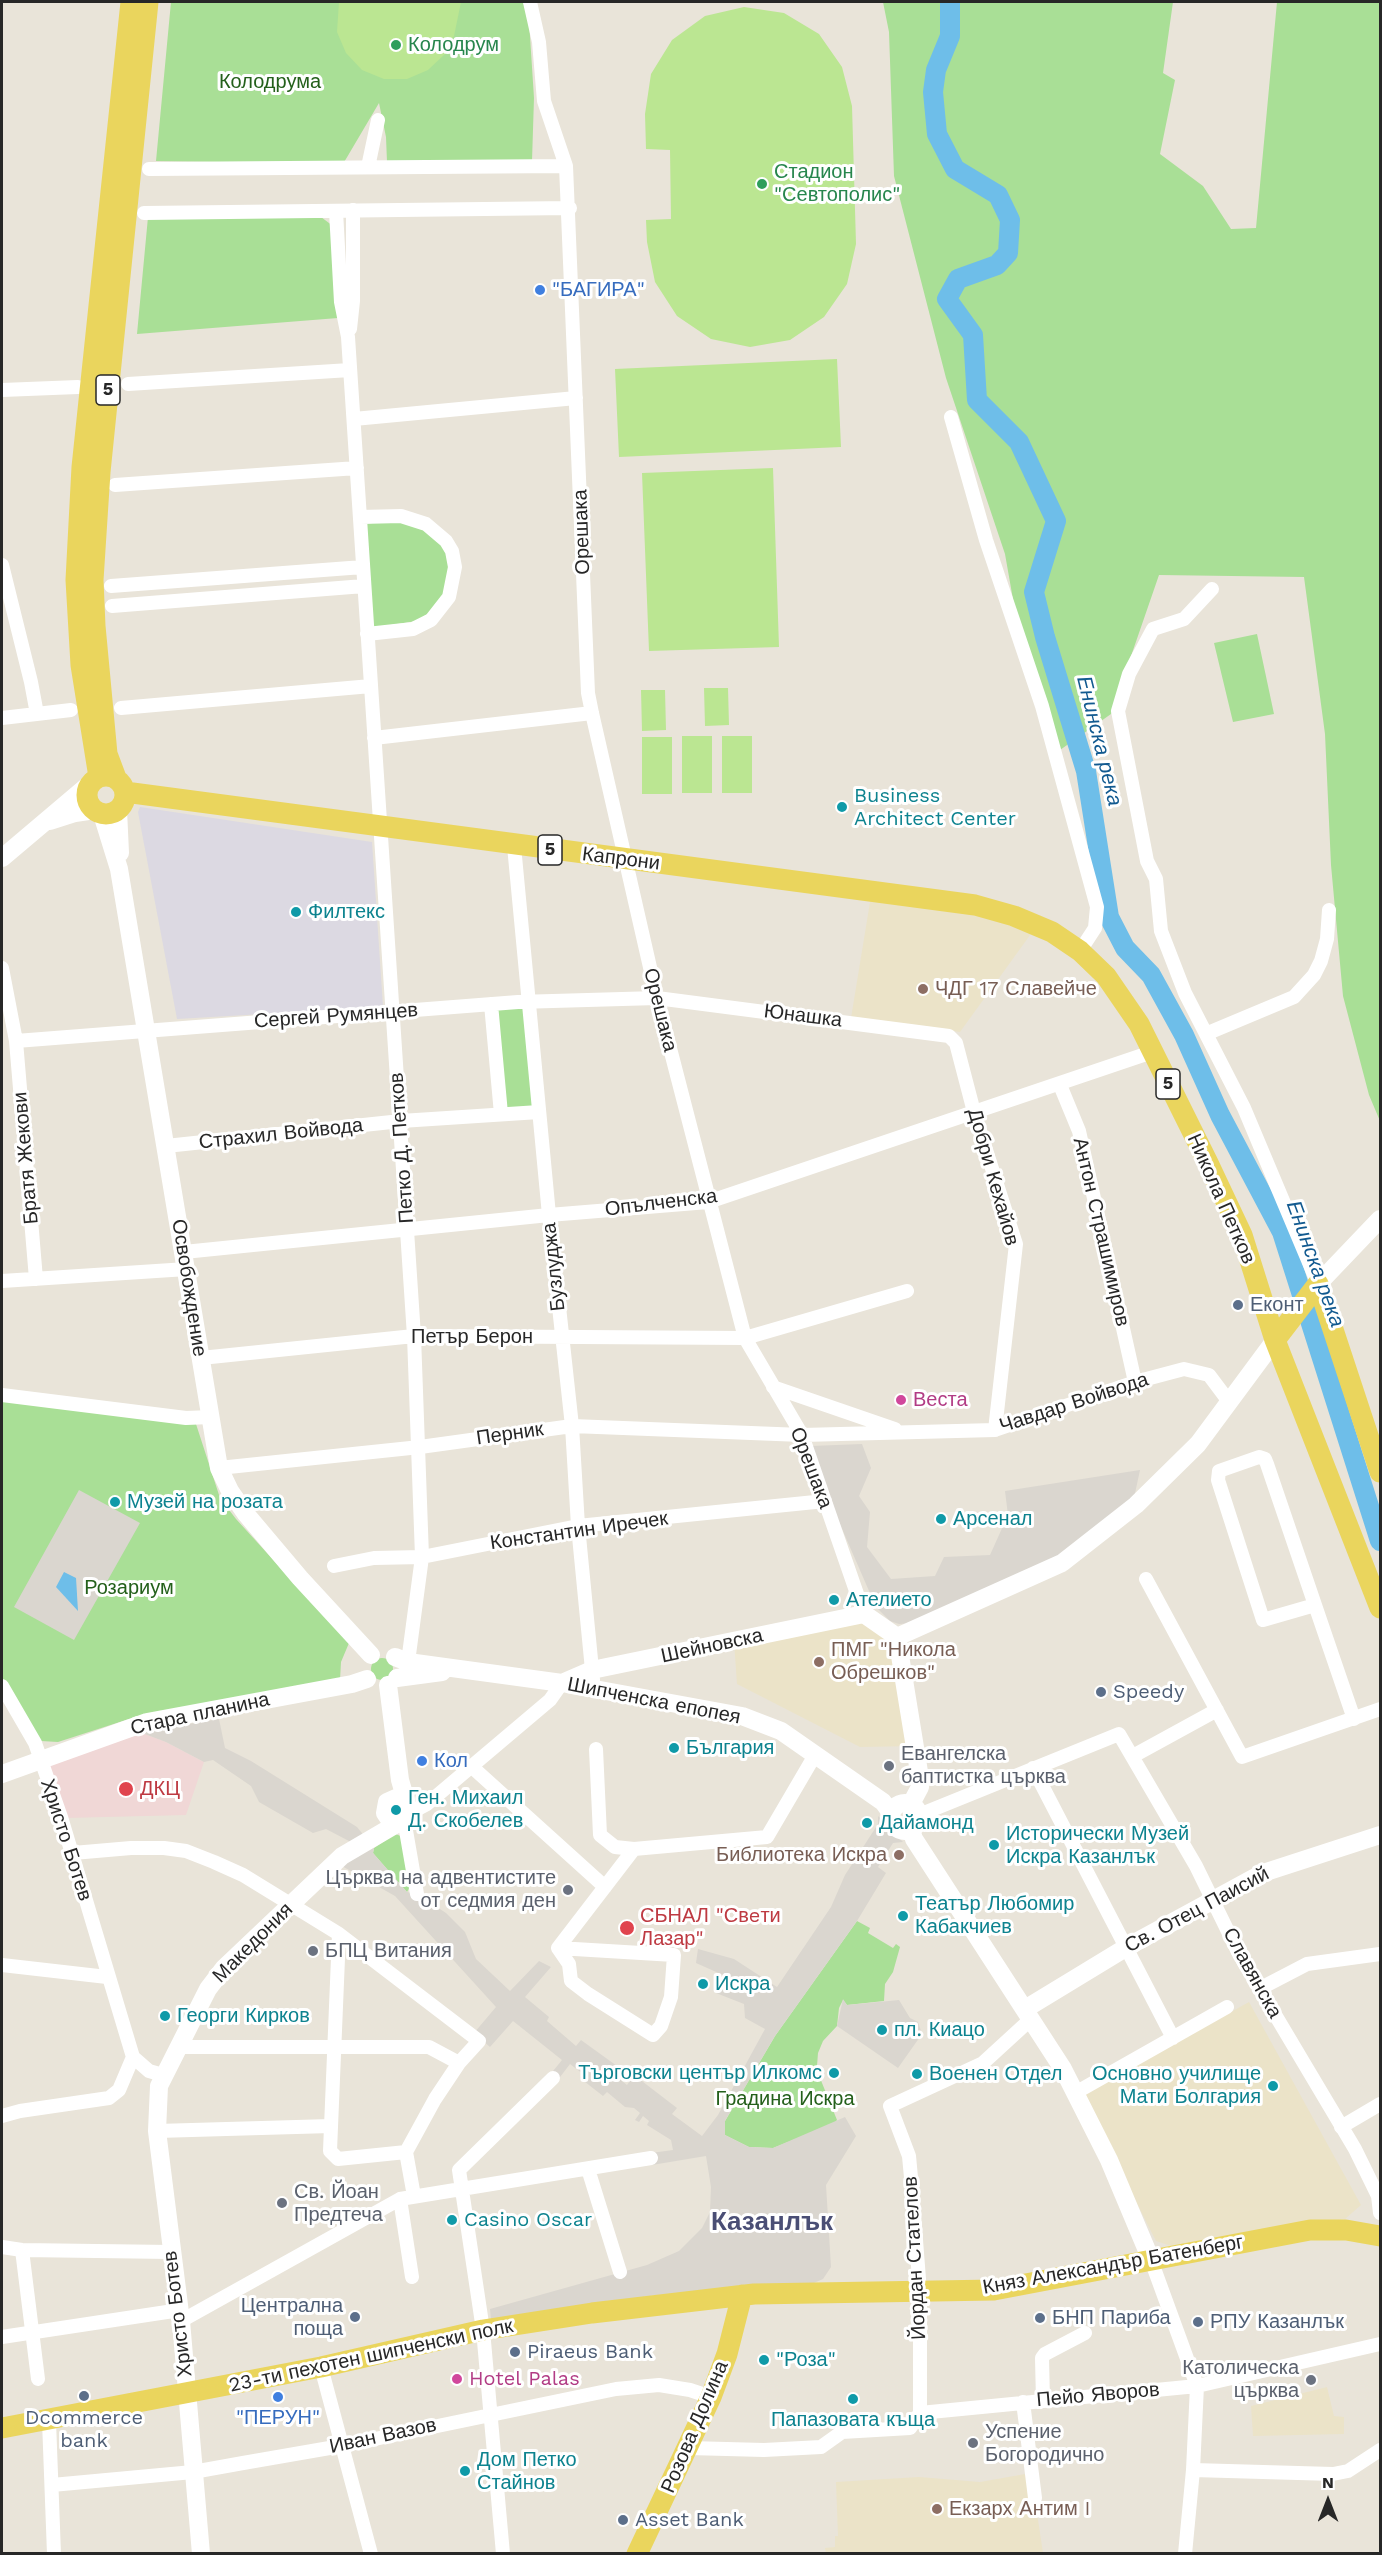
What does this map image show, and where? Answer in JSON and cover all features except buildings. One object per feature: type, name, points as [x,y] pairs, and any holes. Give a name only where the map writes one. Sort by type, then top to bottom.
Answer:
[{"type":"main road","name":"5","points":[[107,795],[81,664],[76,580],[82,467],[131,2]]},
{"type":"main road","name":"5","points":[[107,795],[107,754],[93,580],[100,472],[147,2]]},
{"type":"main road","points":[[2,858],[43,824],[107,795]]},
{"type":"main road","points":[[43,824],[107,795]]},
{"type":"main road","name":"Капрони","points":[[107,795],[379,827],[975,904]]},
{"type":"main road","name":"Освобождение","points":[[107,795],[219,1468],[230,1491],[246,1514],[300,1578],[371,1655]]},
{"type":"main road","name":"Никола Петков","points":[[975,904],[1014,916],[1052,932],[1080,951],[1106,976],[1139,1024],[1242,1235],[1280,1332],[1380,1608]]},
{"type":"main road","points":[[897,1637],[1062,1563],[1136,1505],[1198,1444],[1315,1288],[1380,1219]]},
{"type":"main road","points":[[1315,1288],[1380,1472]]},
{"type":"main road","points":[[864,1614],[897,1637],[919,1772],[920,1787],[913,1816],[914,1839],[1063,2068],[1109,2160],[1151,2260]]},
{"type":"main road","name":"Шейновска","points":[[562,1683],[592,1670],[864,1614]]},
{"type":"main road","points":[[392,1682],[376,1685],[368,1679],[365,1663],[371,1655],[381,1651],[401,1659],[400,1667],[392,1682],[400,1780],[400,1809]]},
{"type":"main road","name":"Шипченска епопея","points":[[401,1659],[562,1683],[742,1716],[782,1731],[883,1802],[891,1813],[894,1826],[902,1830],[913,1816]]},
{"type":"main road","name":"Шипченска епопея","points":[[392,1682],[460,1668]]},
{"type":"main road","name":"Стара планина","points":[[2,1774],[147,1722],[352,1684],[368,1679]]},
{"type":"main road","points":[[891,1813],[901,1803],[913,1816]]},
{"type":"main road","name":"Македония","points":[[166,2070],[208,1989],[224,1968],[342,1856],[364,1842],[400,1809]]},
{"type":"main road","name":"Св. Отец Паисий","points":[[1028,2014],[1127,1947],[1213,1899],[1277,1868],[1380,1835]]},
{"type":"main road","name":"Христо Ботев","points":[[166,2070],[157,2101],[157,2131],[181,2315],[201,2553]]},
{"type":"main road","name":"Княз Александър Батенберг","points":[[742,2295],[993,2290],[1310,2230],[1346,2230],[1379,2235]]},
{"type":"main road","name":"23-ти пехотен шипченски полк","points":[[2,2428],[49,2421],[321,2367],[483,2330],[742,2295]]},
{"type":"main road","name":"Розова Долина","points":[[638,2553],[711,2397],[727,2354],[742,2295]]},
{"type":"street","name":"Орешака","points":[[530,2],[539,42],[544,101],[566,166],[570,208],[588,693],[657,998],[745,1338],[802,1435],[864,1614]]},
{"type":"street","points":[[368,167],[378,120]]},
{"type":"street","points":[[149,169],[566,166]]},
{"type":"street","points":[[144,213],[570,208]]},
{"type":"street","name":"Петко Д. Петков","points":[[348,337],[354,302],[353,210]]},
{"type":"street","name":"Петко Д. Петков","points":[[336,211],[341,302],[348,337],[351,370],[379,827],[408,1229],[420,1446],[422,1557],[401,1659]]},
{"type":"street","points":[[128,384],[351,370]]},
{"type":"street","points":[[2,390],[78,387]]},
{"type":"street","points":[[354,419],[576,398]]},
{"type":"street","points":[[951,417],[986,540],[1042,706],[1097,907],[1095,928],[1080,951]]},
{"type":"street","points":[[115,485],[357,468]]},
{"type":"street","points":[[360,517],[401,516],[426,524],[446,541],[452,551],[455,567],[449,597],[440,612],[425,624],[413,629],[368,634]]},
{"type":"street","points":[[2,565],[32,682],[37,714]]},
{"type":"street","points":[[111,586],[363,567]]},
{"type":"street","points":[[112,606],[364,586]]},
{"type":"street","points":[[1212,589],[1184,619],[1153,629],[1129,674],[1118,711],[1147,861],[1156,879],[1161,931],[1185,993],[1208,1033],[1244,1108],[1315,1288]]},
{"type":"street","points":[[122,708],[371,686]]},
{"type":"street","points":[[2,718],[71,710]]},
{"type":"street","points":[[374,738],[592,712]]},
{"type":"street","name":"Бузлуджа","points":[[514,846],[549,1215],[572,1426],[578,1526],[593,1689]]},
{"type":"street","points":[[1208,1033],[1294,997],[1314,975],[1321,961],[1328,939],[1329,910]]},
{"type":"street","name":"Братя Жекови","points":[[2,968],[16,1041],[36,1279]]},
{"type":"street","name":"Сергей Румянцев","points":[[16,1041],[491,1004],[657,998]]},
{"type":"street","name":"Юнашка","points":[[657,998],[950,1036]]},
{"type":"street","points":[[491,1004],[501,1114]]},
{"type":"street","name":"Добри Кехайов","points":[[950,1036],[956,1043],[974,1112],[1016,1244],[995,1430]]},
{"type":"street","name":"Опълченска","points":[[2,1281],[186,1261],[408,1229],[708,1202],[1060,1085],[1152,1052]]},
{"type":"street","name":"Антон Страшимиров","points":[[1060,1085],[1078,1131],[1134,1382]]},
{"type":"street","name":"Страхил Войвода","points":[[166,1146],[401,1121],[539,1112]]},
{"type":"street","name":"Петър Берон","points":[[201,1358],[414,1336],[745,1338],[907,1291]]},
{"type":"street","name":"Чавдар Войвода","points":[[802,1435],[995,1430],[1134,1382],[1185,1370],[1209,1375],[1230,1403]]},
{"type":"street","name":"Чавдар Войвода","points":[[773,1387],[903,1432]]},
{"type":"street","points":[[2,1395],[186,1418],[211,1417]]},
{"type":"street","name":"Перник","points":[[219,1468],[420,1446],[572,1426],[802,1435]]},
{"type":"street","points":[[1315,1605],[1263,1620],[1218,1480],[1219,1472],[1259,1457],[1265,1459],[1315,1605],[1354,1719]]},
{"type":"street","name":"Константин Иречек","points":[[334,1566],[374,1558],[422,1557],[578,1526],[825,1501]]},
{"type":"street","points":[[1146,1579],[1185,1657],[1242,1757],[1245,1758],[1380,1709]]},
{"type":"street","name":"Македония","points":[[400,1809],[434,1798],[550,1700],[562,1683]]},
{"type":"street","name":"Христо Ботев","points":[[2,1686],[35,1743],[73,1853],[107,1977],[133,2057]]},
{"type":"street","points":[[1133,1756],[1217,1710]]},
{"type":"street","name":"Славянска","points":[[1033,1768],[1119,1734],[1213,1899],[1259,1989],[1341,2127],[1378,2196],[1380,2213]]},
{"type":"street","points":[[596,1749],[600,1835],[615,1847],[634,1849],[767,1837],[816,1755]]},
{"type":"street","points":[[471,1766],[605,1887]]},
{"type":"street","points":[[913,1816],[1033,1768],[1173,2038]]},
{"type":"street","points":[[400,1809],[417,1894]]},
{"type":"street","points":[[73,1853],[142,1847],[186,1851],[243,1875],[339,1934],[478,2041],[459,2063],[435,2098],[406,2152],[414,2196]]},
{"type":"street","points":[[558,1948],[634,1849]]},
{"type":"street","points":[[339,1934],[330,2151],[338,2159],[406,2152]]},
{"type":"street","points":[[558,1948],[674,1954],[670,1997],[661,2026],[652,2035],[588,1994],[571,1981],[568,1964],[558,1948]]},
{"type":"street","points":[[1259,1989],[1307,1964],[1380,1954]]},
{"type":"street","points":[[2,1965],[107,1977]]},
{"type":"street","points":[[1075,2093],[1227,2007]]},
{"type":"street","name":"Св. Отец Паисий","points":[[890,2106],[982,2063],[1028,2014]]},
{"type":"street","points":[[178,2047],[429,2047],[459,2063]]},
{"type":"street","points":[[2,2116],[20,2111],[109,2098],[119,2090],[133,2057],[149,2071],[166,2070]]},
{"type":"street","points":[[503,2553],[483,2330],[459,2170],[553,2078]]},
{"type":"street","points":[[1341,2127],[1380,2104]]},
{"type":"street","name":"Йордан Стателов","points":[[890,2106],[909,2156],[920,2292],[920,2413]]},
{"type":"street","points":[[157,2131],[331,2126]]},
{"type":"street","points":[[2,2337],[181,2315],[400,2199],[651,2158]]},
{"type":"street","points":[[588,2169],[620,2272]]},
{"type":"street","points":[[400,2199],[412,2277]]},
{"type":"street","points":[[2,2247],[22,2250],[171,2252]]},
{"type":"street","points":[[22,2250],[30,2333],[38,2379]]},
{"type":"street","points":[[1151,2260],[1197,2386],[1193,2470],[1185,2553]]},
{"type":"street","points":[[1043,2401],[1042,2358],[1045,2354],[1085,2333]]},
{"type":"street","name":"Пейо Яворов","points":[[920,2413],[1197,2386],[1380,2344]]},
{"type":"street","points":[[321,2367],[371,2553]]},
{"type":"street","name":"Иван Вазов","points":[[52,2485],[193,2472],[341,2446],[616,2389],[659,2385],[690,2390],[711,2397]]},
{"type":"street","points":[[1023,2402],[1035,2498]]},
{"type":"street","points":[[689,2448],[753,2451],[821,2447],[842,2432],[910,2428],[920,2413]]},
{"type":"street","points":[[49,2421],[54,2553]]},
{"type":"street","points":[[1193,2470],[1333,2474],[1348,2471],[1380,2450]]},
{"type":"shaded area","points":[[140,807],[372,842],[383,1007],[177,1019],[138,812]]},
{"type":"shaded area","name":"ЧДГ 17 Славейче","points":[[871,896],[970,910],[1033,931],[960,1032],[851,1018]]},
{"type":"shaded area","points":[[862,1444],[871,1468],[859,1496],[870,1512],[867,1547],[891,1579],[935,1576],[944,1557],[990,1555],[1008,1515],[1005,1491],[1140,1470],[1134,1498],[1059,1556],[913,1623],[899,1624],[890,1621],[876,1607],[829,1499],[811,1446]]},
{"type":"shaded area","points":[[79,1490],[140,1523],[74,1640],[14,1607]]},
{"type":"shaded area","name":"ПМГ \"Никола Обрешков\"","points":[[864,1614],[897,1637],[916,1746],[860,1747],[737,1684],[734,1641]]},
{"type":"shaded area","points":[[158,1713],[171,1727],[219,1719],[225,1748],[251,1761],[357,1827],[374,1848],[373,1853],[407,1892],[417,1894],[446,1913],[465,1932],[476,1959],[510,1991],[539,1961],[551,1967],[525,1997],[549,2017],[547,2021],[576,2046],[581,2040],[617,2066],[612,2073],[627,2085],[634,2075],[677,2108],[672,2114],[702,2136],[718,2115],[765,2029],[745,2018],[744,2004],[716,1993],[723,1975],[696,1963],[698,1949],[734,1959],[777,1987],[831,1907],[845,1875],[878,1824],[878,1816],[903,1842],[893,1843],[878,1867],[886,1873],[857,1921],[775,2036],[725,2121],[725,2135],[749,2147],[773,2148],[845,2117],[856,2136],[826,2185],[831,2267],[823,2279],[809,2285],[694,2295],[657,2295],[491,2320],[490,2309],[647,2265],[679,2251],[702,2228],[710,2212],[711,2187],[706,2156],[652,2165],[651,2153],[673,2150],[671,2140],[647,2125],[649,2121],[643,2116],[639,2122],[635,2120],[640,2113],[634,2108],[625,2107],[607,2092],[603,2096],[580,2078],[583,2074],[570,2064],[557,2081],[549,2076],[562,2060],[513,2021],[490,2047],[474,2033],[496,2007],[395,1896],[333,1861],[349,1846],[349,1841],[326,1829],[313,1833],[259,1802],[251,1786],[213,1760],[204,1762],[166,1742],[142,1733],[126,1720]]},
{"type":"shaded area","name":"ДКЦ","points":[[142,1733],[166,1742],[204,1762],[186,1815],[66,1818],[48,1764]]},
{"type":"shaded area","name":"пл. Киацо","points":[[843,1999],[847,2005],[899,2000],[910,2018],[918,2022],[922,2034],[898,2068],[837,2026]]},
{"type":"shaded area","points":[[1249,2002],[1361,2205],[1345,2219],[1171,2246],[1156,2241],[1082,2095]]},
{"type":"shaded area","points":[[1327,2387],[1334,2416],[1344,2417],[1344,2434],[1253,2436],[1251,2406]]},
{"type":"shaded area","name":"Екзарх Антим I","points":[[1031,2473],[1043,2553],[826,2554],[825,2548],[835,2547],[835,2536],[838,2536],[836,2482],[919,2477],[980,2482]]},
{"type":"green space","name":"Колодрума","points":[[171,2],[523,2],[529,21],[534,98],[532,161],[387,162],[386,137],[379,103],[343,164],[156,161]]},
{"type":"green space","name":"Колодрум","points":[[339,2],[461,2],[454,36],[445,54],[428,70],[407,79],[384,79],[362,70],[346,53],[337,32]]},
{"type":"green space","points":[[883,2],[1173,2],[1163,73],[1175,80],[1160,154],[1203,186],[1231,229],[1256,228],[1277,2],[1380,2],[1380,1121],[1369,1095],[1343,996],[1331,865],[1325,734],[1304,577],[1159,575],[1111,714],[1060,750],[1014,605],[1005,554],[946,378],[894,176],[889,32]]},
{"type":"green space","name":"Стадион \"Севтополис\"","points":[[744,7],[784,13],[819,34],[842,67],[852,106],[856,244],[847,284],[824,317],[790,340],[750,347],[711,339],[677,316],[655,282],[647,242],[646,220],[671,219],[670,150],[646,149],[645,114],[651,74],[672,40],[705,16]]},
{"type":"green space","points":[[148,217],[321,217],[333,226],[338,318],[137,334]]},
{"type":"green space","points":[[837,359],[841,447],[619,457],[615,369]]},
{"type":"green space","points":[[773,468],[779,647],[649,651],[642,473]]},
{"type":"green space","points":[[389,521],[418,525],[446,547],[450,569],[447,590],[436,608],[417,621],[371,628],[364,524]]},
{"type":"green space","points":[[1257,634],[1274,714],[1233,722],[1214,643]]},
{"type":"green space","points":[[704,688],[728,688],[729,725],[705,726]]},
{"type":"green space","points":[[641,690],[665,690],[666,730],[642,731]]},
{"type":"green space","points":[[682,736],[712,736],[712,793],[682,793]]},
{"type":"green space","points":[[722,736],[752,736],[752,793],[722,793]]},
{"type":"green space","points":[[642,737],[672,737],[672,794],[642,794]]},
{"type":"green space","points":[[526,1007],[536,1106],[503,1109],[494,1010]]},
{"type":"green space","name":"Розариум","points":[[2,1401],[196,1424],[220,1498],[236,1519],[349,1643],[341,1662],[340,1680],[126,1720],[58,1742],[41,1741],[2,1680]]},
{"type":"green space","points":[[382,1658],[390,1661],[393,1669],[390,1677],[382,1680],[374,1677],[371,1669],[374,1661]]},
{"type":"green space","points":[[395,1834],[401,1836],[412,1883],[407,1892],[373,1853],[374,1848]]},
{"type":"green space","name":"Градина Искра","points":[[857,1921],[870,1928],[868,1933],[893,1948],[896,1944],[900,1947],[893,1972],[885,1984],[884,2001],[847,2005],[843,2000],[839,2008],[837,2026],[823,2041],[818,2053],[817,2066],[820,2078],[837,2120],[834,2124],[773,2148],[749,2147],[725,2135],[725,2121],[775,2036]]},
{"type":"water","points":[[64,1572],[76,1578],[78,1611],[56,1587]]},
{"type":"waterway","name":"Енинска река","points":[[950,2],[950,36],[936,70],[933,92],[937,134],[955,169],[998,195],[1010,220],[1008,253],[997,265],[958,279],[947,299],[973,335],[977,400],[1019,442],[1056,521],[1034,592],[1045,637],[1086,771],[1109,917],[1125,948],[1151,975],[1184,1035],[1220,1115],[1282,1232],[1380,1541]]},
{"type":"place","name":"Колодрум","points":[[396,45]]},
{"type":"place","name":"Стадион \"Севтополис\"","points":[[762,184]]},
{"type":"place","name":"\"БАГИРА\"","points":[[540,290]]},
{"type":"place","name":"Business Architect Center","points":[[842,807]]},
{"type":"place","name":"Филтекс","points":[[296,912]]},
{"type":"place","name":"ЧДГ 17 Славейче","points":[[923,989]]},
{"type":"place","name":"Еконт","points":[[1238,1305]]},
{"type":"place","name":"Веста","points":[[901,1400]]},
{"type":"place","name":"Музей на розата","points":[[115,1502]]},
{"type":"place","name":"Арсенал","points":[[941,1519]]},
{"type":"place","name":"Ателието","points":[[834,1600]]},
{"type":"place","name":"ПМГ \"Никола Обрешков\"","points":[[819,1662]]},
{"type":"place","name":"Speedy","points":[[1101,1692]]},
{"type":"place","name":"България","points":[[674,1748]]},
{"type":"place","name":"Кол","points":[[422,1761]]},
{"type":"place","name":"Евангелска баптистка църква","points":[[889,1766]]},
{"type":"place","name":"ДКЦ","points":[[126,1789]]},
{"type":"place","name":"Ген. Михаил Д. Скобелев","points":[[396,1810]]},
{"type":"place","name":"Дайамонд","points":[[867,1823]]},
{"type":"place","name":"Исторически Музей Искра Казанлък","points":[[994,1845]]},
{"type":"place","name":"Библиотека Искра","points":[[899,1855]]},
{"type":"place","name":"Църква на адвентистите от седмия ден","points":[[568,1890]]},
{"type":"place","name":"Театър Любомир Кабакчиев","points":[[903,1916]]},
{"type":"place","name":"СБНАЛ \"Свeти Лазар\"","points":[[627,1928]]},
{"type":"place","name":"БПЦ Витания","points":[[313,1951]]},
{"type":"place","name":"Искра","points":[[703,1984]]},
{"type":"place","name":"Георги Кирков","points":[[165,2016]]},
{"type":"place","name":"пл. Киацо","points":[[882,2030]]},
{"type":"place","name":"Търговски център Илкомс","points":[[834,2073]]},
{"type":"place","name":"Военен Отдел","points":[[917,2074]]},
{"type":"place","name":"Основно училище Мати Болгария","points":[[1273,2086]]},
{"type":"place","name":"Св. Йоан Предтеча","points":[[282,2203]]},
{"type":"place","name":"Casino Oscar","points":[[452,2220]]},
{"type":"place","name":"Централна поща","points":[[355,2317]]},
{"type":"place","name":"БНП Париба","points":[[1040,2318]]},
{"type":"place","name":"РПУ Казанлък","points":[[1198,2322]]},
{"type":"place","name":"Piraeus Bank","points":[[515,2352]]},
{"type":"place","name":"\"Роза\"","points":[[764,2360]]},
{"type":"place","name":"Hotel Palas","points":[[457,2379]]},
{"type":"place","name":"Католическа църква","points":[[1311,2380]]},
{"type":"place","name":"Dcommerce bank","points":[[84,2396]]},
{"type":"place","name":"\"ПЕРУН\"","points":[[278,2397]]},
{"type":"place","name":"Папазовата къща","points":[[853,2399]]},
{"type":"place","name":"Успение Богородично","points":[[973,2443]]},
{"type":"place","name":"Дом Петко Стайнов","points":[[465,2471]]},
{"type":"place","name":"Екзарх Антим I","points":[[937,2509]]},
{"type":"place","name":"Asset Bank","points":[[623,2520]]},
{"type":"district","name":"Казанлък","points":[[772,2222]]}]
